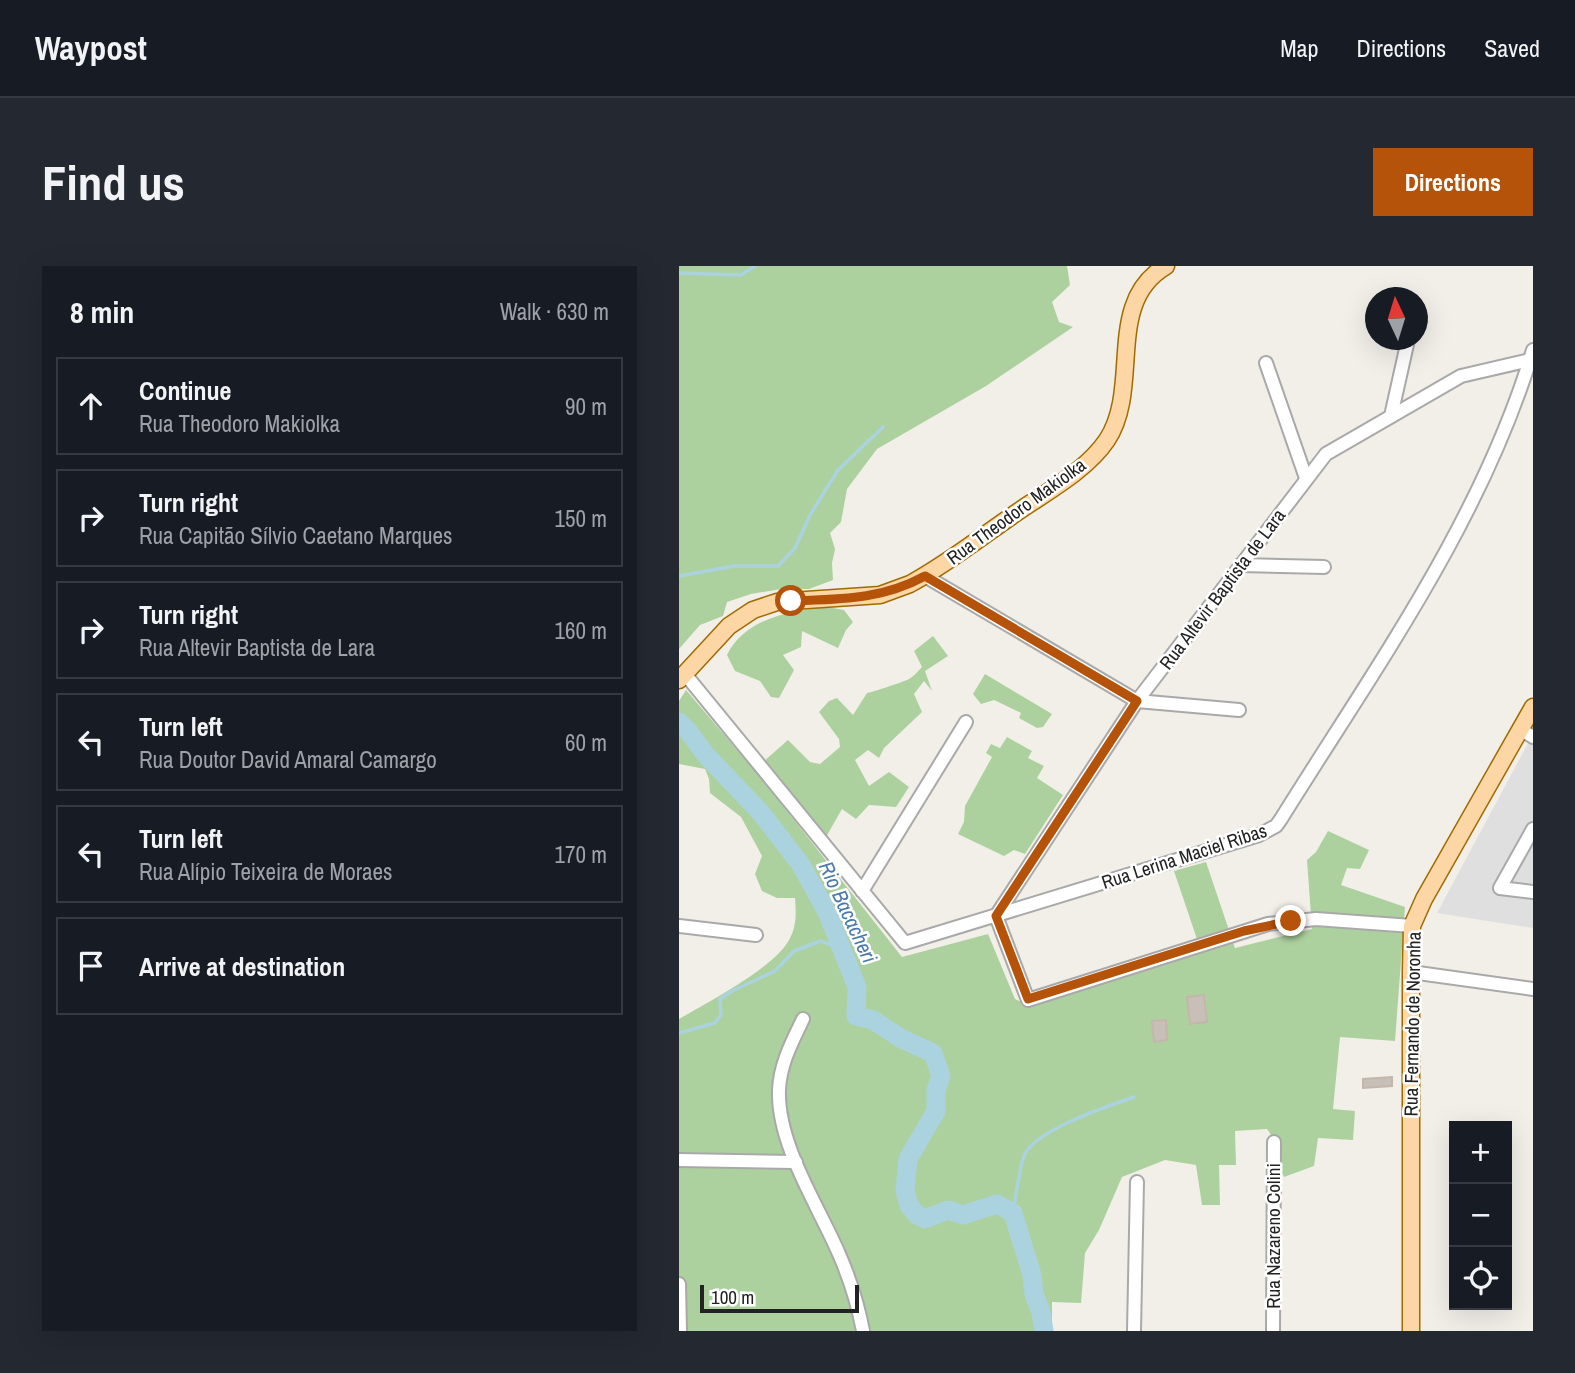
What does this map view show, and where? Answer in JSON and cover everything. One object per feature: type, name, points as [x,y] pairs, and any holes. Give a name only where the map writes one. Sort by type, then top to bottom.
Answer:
[{"type":"main road","name":"Rua Theodoro Makiolka","points":[[682,677],[729,626],[753,610],[777,602],[880,595],[896,591],[925,576],[1095,454],[1113,429],[1122,402],[1134,300],[1147,280],[1166,266]]},
{"type":"main road","name":"Rua Fernando de Noronha","points":[[1411,1331],[1412,926],[1424,899],[1527,729],[1533,707]]},
{"type":"street","points":[[1391,416],[1406,350]]},
{"type":"street","name":"Rua Altevir Baptista de Lara","points":[[996,916],[1137,701],[1326,454],[1461,376],[1532,355]]},
{"type":"street","name":"Rua Lerina Maciel Ribas","points":[[682,677],[905,943],[1259,835],[1276,826],[1457,534],[1496,453],[1532,355]]},
{"type":"street","points":[[1266,363],[1306,478]]},
{"type":"street","points":[[1240,565],[1324,567]]},
{"type":"street","points":[[925,576],[1137,701],[1238,710]]},
{"type":"street","points":[[862,891],[966,722]]},
{"type":"street","points":[[1533,829],[1500,888],[1533,892]]},
{"type":"street","points":[[996,916],[1028,999],[1268,924],[1316,919],[1412,926]]},
{"type":"street","points":[[679,926],[756,935]]},
{"type":"street","points":[[1411,972],[1533,989]]},
{"type":"street","points":[[803,1019],[785,1059],[779,1088],[784,1127],[796,1163],[840,1256],[852,1287],[863,1331]]},
{"type":"street","name":"Rua Nazareno Colini","points":[[1273,1331],[1274,1142]]},
{"type":"street","points":[[679,1160],[796,1163]]},
{"type":"street","points":[[1134,1331],[1137,1182]]},
{"type":"street","points":[[679,1284],[680,1331]]},
{"type":"shaded area","points":[[1533,734],[1533,928],[1437,913]]},
{"type":"green space","points":[[679,266],[1067,266],[1070,285],[1052,302],[1059,322],[1073,327],[986,386],[877,449],[847,489],[841,522],[830,533],[835,549],[833,580],[809,589],[781,589],[751,594],[727,602],[723,616],[700,625],[679,649]]},
{"type":"green space","points":[[827,607],[844,610],[853,622],[838,648],[802,631],[801,647],[783,655],[794,670],[779,698],[771,697],[760,681],[735,671],[727,655],[745,632],[784,614]]},
{"type":"green space","points":[[933,636],[948,656],[925,671],[932,691],[924,681],[914,694],[922,712],[884,748],[879,758],[868,750],[855,760],[869,786],[889,772],[909,787],[896,807],[869,805],[856,819],[842,809],[826,837],[763,762],[788,740],[810,762],[820,764],[840,747],[839,739],[819,712],[829,701],[837,698],[853,715],[867,693],[911,678],[922,667],[914,651]]},
{"type":"green space","points":[[985,674],[1052,714],[1043,727],[1037,728],[1019,718],[1021,713],[994,700],[981,704],[973,694]]},
{"type":"green space","points":[[686,690],[761,778],[902,957],[988,934],[1015,999],[1030,1006],[1201,951],[1174,871],[1206,862],[1235,948],[1312,929],[1307,860],[1316,852],[1328,831],[1369,850],[1360,869],[1347,868],[1341,885],[1405,907],[1395,1041],[1340,1037],[1333,1109],[1355,1111],[1353,1140],[1318,1138],[1314,1166],[1284,1177],[1274,1141],[1267,1129],[1235,1131],[1236,1165],[1219,1165],[1220,1205],[1202,1205],[1196,1165],[1165,1160],[1122,1177],[1099,1230],[1085,1253],[1081,1303],[1052,1302],[1052,1331],[679,1331],[679,1019],[739,984],[770,962],[789,940],[796,914],[795,898],[777,898],[762,891],[755,874],[762,856],[741,817],[710,793],[705,769],[679,764],[679,701]]},
{"type":"green space","points":[[1007,737],[1032,751],[1028,758],[1044,766],[1037,778],[1063,795],[1025,854],[1014,850],[1004,856],[958,834],[964,822],[965,806],[992,757],[986,753],[991,744],[1000,748]]},
{"type":"building","points":[[1204,995],[1207,1022],[1190,1024],[1187,997]]},
{"type":"building","points":[[1166,1020],[1167,1040],[1154,1042],[1152,1021]]},
{"type":"building","points":[[1392,1077],[1392,1086],[1363,1088],[1363,1079]]},
{"type":"waterway","points":[[679,273],[741,275],[755,266]]},
{"type":"waterway","points":[[679,576],[734,566],[778,566],[795,548],[810,515],[838,470],[883,427]]},
{"type":"waterway","name":"Rio Bacacheri","points":[[679,722],[705,754],[762,814],[801,865],[827,912],[857,987],[856,1016],[873,1020],[902,1039],[933,1053],[941,1076],[936,1090],[936,1111],[908,1159],[905,1191],[909,1205],[917,1215],[925,1219],[948,1210],[963,1215],[997,1204],[1013,1213],[1032,1275],[1044,1331]]},
{"type":"waterway","points":[[679,1033],[715,1023],[721,1015],[720,999],[775,971],[794,951],[821,941],[843,950]]},
{"type":"waterway","points":[[1013,1213],[1023,1159],[1032,1145],[1058,1127],[1134,1097]]},
{"type":"route","points":[[791,601],[880,595],[896,591],[925,576],[1137,701],[996,916],[1028,999],[1244,931],[1291,921]]}]
